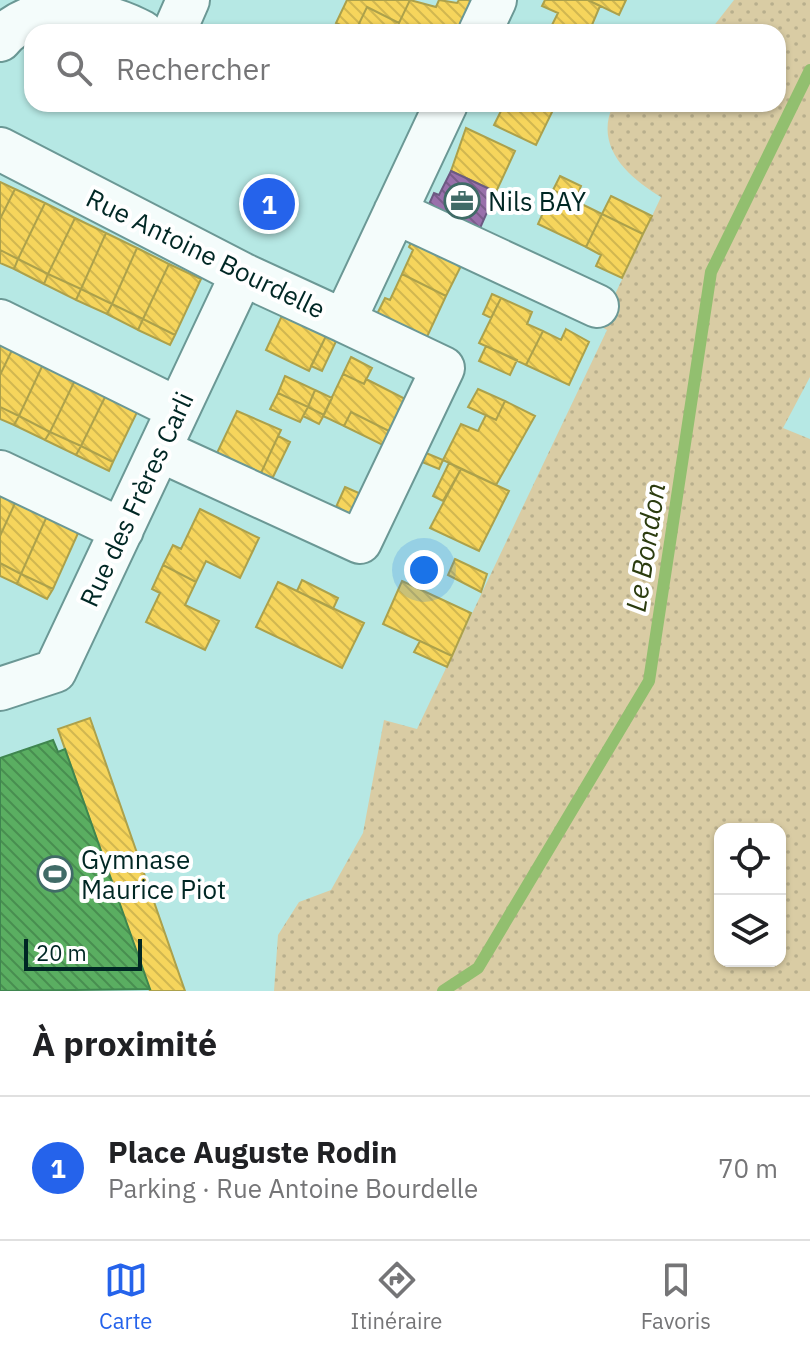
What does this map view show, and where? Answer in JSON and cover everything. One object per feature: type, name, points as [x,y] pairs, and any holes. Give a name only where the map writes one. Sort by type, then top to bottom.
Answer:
[{"type":"street","points":[[178,24],[188,0]]},
{"type":"street","points":[[484,24],[495,0]]},
{"type":"street","points":[[0,40],[7,30],[27,16],[52,10],[111,15],[127,24]]},
{"type":"street","name":"Rue Antoine Bourdelle","points":[[0,149],[242,274],[344,321],[442,112]]},
{"type":"street","points":[[395,212],[597,306]]},
{"type":"street","name":"Rue des Frères Carli","points":[[0,689],[55,671],[242,274]]},
{"type":"street","points":[[0,321],[178,409]]},
{"type":"street","points":[[159,450],[360,542],[443,368],[344,321]]},
{"type":"street","points":[[0,472],[122,530]]},
{"type":"shaded area","points":[[734,0],[810,0],[810,377],[783,428],[810,439],[810,991],[274,991],[278,935],[299,902],[331,890],[363,833],[384,720],[417,729],[607,330],[600,326],[661,197],[626,170],[611,147],[608,134],[611,112],[786,112],[786,24],[715,24]]},
{"type":"building: Logements","points":[[347,0],[410,0],[399,23],[367,7],[359,24],[336,23]]},
{"type":"building: Logements","points":[[410,0],[436,7],[439,0],[457,3],[459,0],[478,0],[472,24],[398,24]]},
{"type":"building: Logements","points":[[545,0],[588,0],[600,6],[592,24],[552,24],[558,13],[542,6]]},
{"type":"building: Logements","points":[[588,0],[626,0],[619,15]]},
{"type":"building: Logements","points":[[367,7],[399,23],[399,24],[359,24]]},
{"type":"building: Logements","points":[[500,112],[552,112],[536,145],[494,125]]},
{"type":"building: Logements","points":[[466,128],[515,151],[496,192],[451,171]]},
{"type":"building: Logements","points":[[560,176],[581,186],[575,201],[553,190]]},
{"type":"building: Logements","points":[[0,182],[15,189],[0,219]]},
{"type":"building: Logements","points":[[15,189],[45,203],[18,259],[0,250],[0,219]]},
{"type":"building: Logements","points":[[553,190],[602,214],[586,247],[538,224]]},
{"type":"building: Logements","points":[[611,196],[652,216],[643,234],[602,214]]},
{"type":"building: Logements","points":[[45,203],[75,218],[48,274],[18,259]]},
{"type":"building: Logements","points":[[602,214],[643,234],[622,278],[596,266],[601,255],[586,247]]},
{"type":"building: Logements","points":[[75,218],[106,233],[81,289],[48,274]]},
{"type":"building: Logements","points":[[416,232],[466,256],[446,296],[402,274],[413,250],[409,247]]},
{"type":"building: Logements","points":[[106,233],[137,248],[112,304],[81,289]]},
{"type":"building: Logements","points":[[137,248],[169,264],[143,319],[112,304]]},
{"type":"building: Logements","points":[[0,250],[18,259],[14,269],[0,263]]},
{"type":"building: Logements","points":[[18,259],[48,274],[44,284],[14,269]]},
{"type":"building: Logements","points":[[169,264],[201,279],[175,335],[143,319]]},
{"type":"building: Logements","points":[[48,274],[81,289],[76,300],[44,284]]},
{"type":"building: Logements","points":[[402,274],[446,296],[426,339],[376,316],[385,298],[390,300]]},
{"type":"building: Logements","points":[[81,289],[112,304],[107,314],[76,300]]},
{"type":"building: Logements","points":[[492,294],[501,298],[491,318],[483,314]]},
{"type":"building: Logements","points":[[501,298],[532,312],[527,324],[543,331],[526,365],[479,343]]},
{"type":"building: Logements","points":[[112,304],[143,319],[138,330],[107,314]]},
{"type":"building: Logements","points":[[286,307],[330,328],[309,371],[266,350]]},
{"type":"building: Logements","points":[[143,319],[175,335],[170,345],[138,330]]},
{"type":"building: Logements","points":[[330,328],[340,333],[322,371],[311,366]]},
{"type":"building: Logements","points":[[566,329],[589,342],[569,385],[526,365],[543,331],[561,340]]},
{"type":"building: Logements","points":[[0,339],[14,346],[0,375]]},
{"type":"building: Logements","points":[[14,346],[45,360],[19,416],[0,407],[0,375]]},
{"type":"building: Logements","points":[[486,346],[517,360],[510,375],[479,361]]},
{"type":"building: Logements","points":[[351,357],[372,368],[364,384],[343,374]]},
{"type":"building: Logements","points":[[45,360],[77,376],[50,432],[19,416]]},
{"type":"building: Logements","points":[[343,374],[364,384],[366,379],[415,404],[399,436],[351,412],[344,426],[323,416]]},
{"type":"building: Logements","points":[[77,376],[108,391],[81,446],[50,432]]},
{"type":"building: Logements","points":[[285,376],[315,390],[308,407],[278,393]]},
{"type":"building: Logements","points":[[478,389],[505,401],[496,420],[468,407]]},
{"type":"building: Logements","points":[[315,390],[332,398],[324,415],[308,407]]},
{"type":"building: Logements","points":[[108,391],[140,406],[113,462],[81,446]]},
{"type":"building: Logements","points":[[278,393],[308,407],[300,422],[270,409]]},
{"type":"building: Logements","points":[[505,401],[535,416],[496,485],[443,460],[461,424],[478,431],[486,415],[496,420]]},
{"type":"building: Logements","points":[[0,407],[19,416],[14,425],[0,419]]},
{"type":"building: Logements","points":[[308,407],[324,415],[319,424],[303,416]]},
{"type":"building: Logements","points":[[237,411],[281,430],[261,473],[217,453]]},
{"type":"building: Logements","points":[[351,412],[399,436],[393,450],[344,426]]},
{"type":"building: Logements","points":[[19,416],[50,432],[45,440],[14,425]]},
{"type":"building: Logements","points":[[50,432],[81,446],[76,455],[45,440]]},
{"type":"building: Logements","points":[[278,436],[290,442],[272,479],[261,473]]},
{"type":"building: Logements","points":[[81,446],[113,462],[109,471],[76,455]]},
{"type":"building: Logements","points":[[426,453],[443,460],[439,469],[422,462]]},
{"type":"building: Logements","points":[[449,463],[461,469],[443,501],[433,496]]},
{"type":"building: Logements","points":[[461,469],[509,491],[479,551],[430,528]]},
{"type":"building: Logements","points":[[345,487],[368,497],[359,518],[336,507]]},
{"type":"building: Logements","points":[[0,493],[16,501],[0,536]]},
{"type":"building: Logements","points":[[16,501],[47,516],[21,574],[0,563],[0,536]]},
{"type":"building: Logements","points":[[200,509],[259,538],[240,578],[206,561],[196,582],[163,565],[173,545],[181,549]]},
{"type":"building: Logements","points":[[47,516],[79,531],[53,589],[21,574]]},
{"type":"building: Logements","points":[[455,559],[487,574],[481,592],[448,575]]},
{"type":"building: Logements","points":[[0,563],[21,574],[17,584],[0,576]]},
{"type":"building: Logements","points":[[163,565],[196,582],[185,605],[219,621],[205,650],[146,622],[160,593],[152,589]]},
{"type":"building: Logements","points":[[21,574],[53,589],[47,599],[17,584]]},
{"type":"building: Logements","points":[[302,580],[338,598],[333,609],[297,591]]},
{"type":"building: Logements","points":[[402,581],[471,613],[452,656],[383,624]]},
{"type":"building: Logements","points":[[278,582],[364,623],[342,668],[256,627]]},
{"type":"building: Logements","points":[[420,641],[452,656],[447,667],[414,652]]},
{"type":"building: Logements","points":[[90,718],[185,991],[150,991],[58,729]]},
{"type":"building: Bureaux","points":[[451,171],[496,192],[477,235],[426,211],[434,193],[439,195]]},
{"type":"building: Public","name":"Gymnase Maurice Piot","points":[[53,740],[58,752],[65,749],[150,989],[0,991],[0,758]]},
{"type":"waterway","name":"Le Bondon","points":[[443,991],[478,968],[649,681],[711,272],[810,70]]},
{"type":"place","name":"Nils BAY","points":[[462,201]]},
{"type":"place","name":"Place Auguste Rodin","points":[[269,204]]},
{"type":"place","name":"Gymnase Maurice Piot","points":[[55,874]]}]
